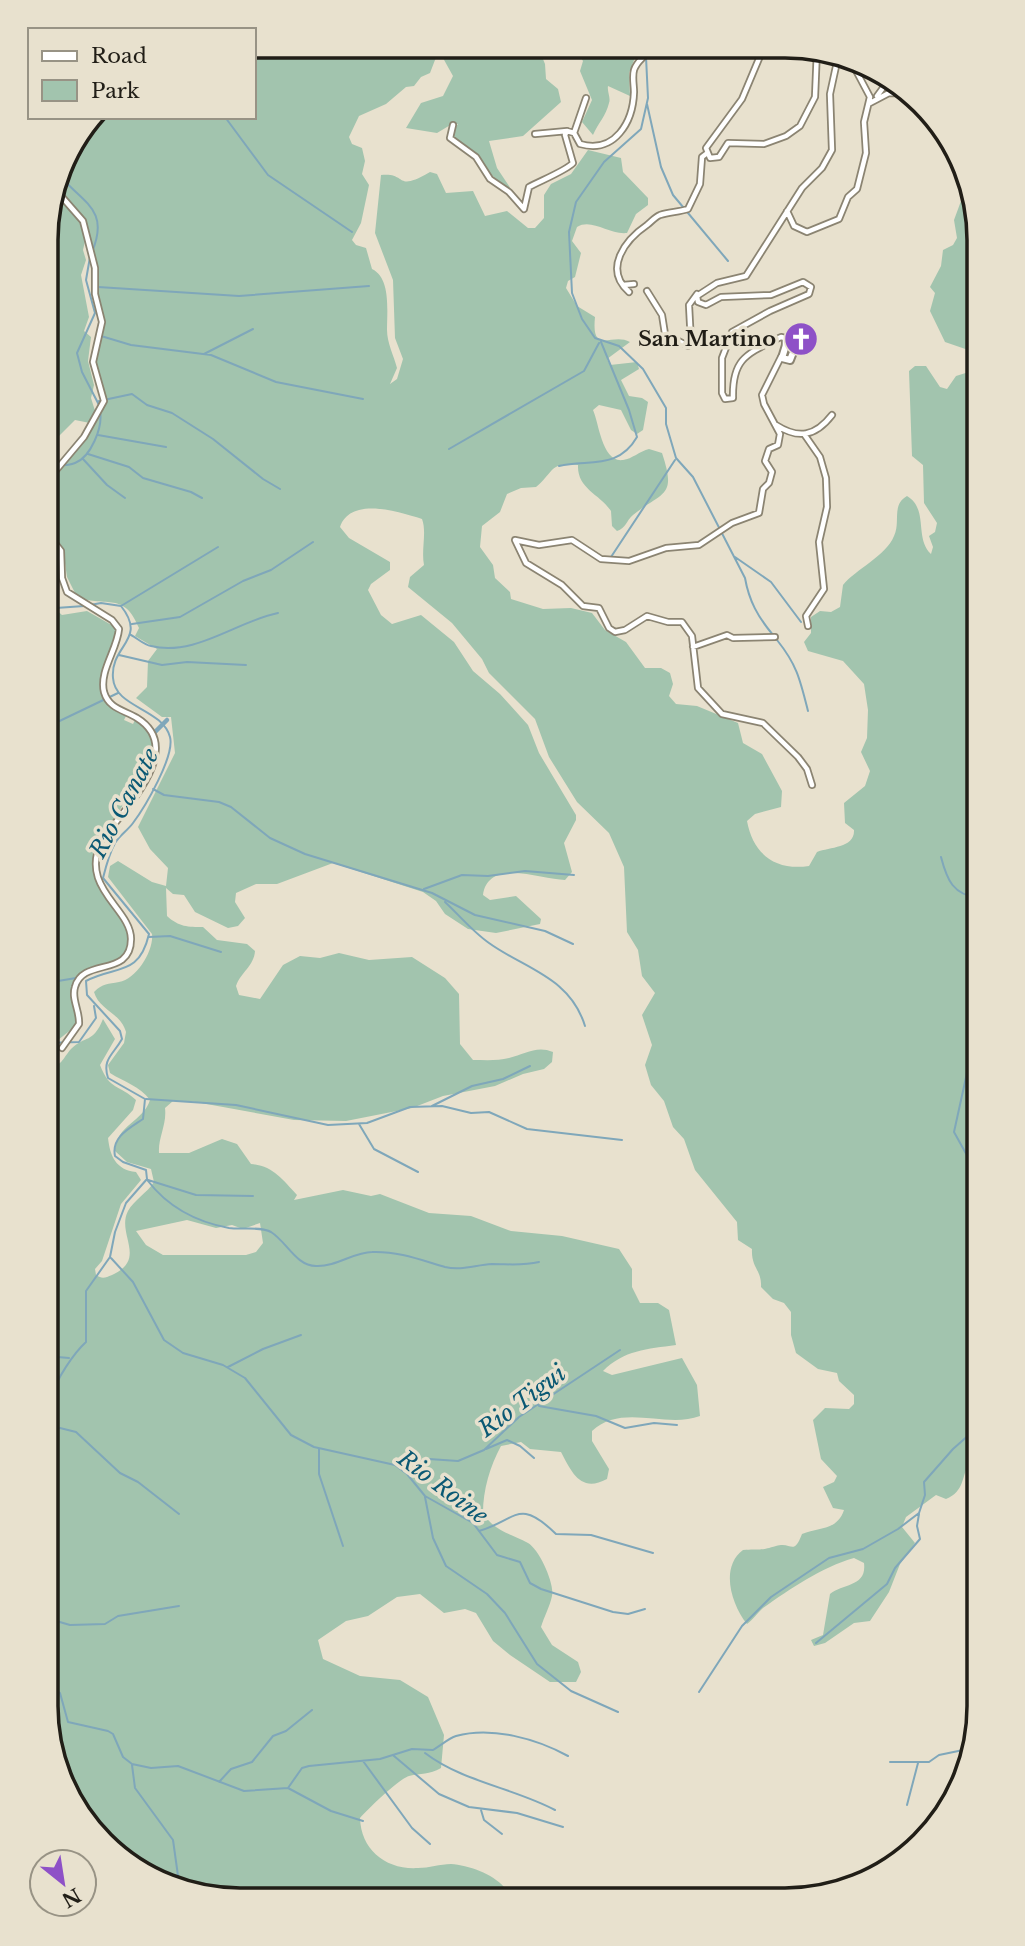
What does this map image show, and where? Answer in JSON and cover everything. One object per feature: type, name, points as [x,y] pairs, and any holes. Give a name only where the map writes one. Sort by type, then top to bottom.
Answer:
[{"type":"street","points":[[586,98],[574,132],[580,144],[593,146],[610,142],[623,131],[630,117],[634,94],[633,74],[643,58]]},
{"type":"street","points":[[629,292],[622,285],[617,267],[620,254],[636,231],[656,217],[688,209],[700,184],[701,163],[706,147],[742,99],[759,58]]},
{"type":"street","points":[[706,154],[717,158],[730,142],[755,146],[771,142],[800,126],[815,97],[817,60]]},
{"type":"street","points":[[647,290],[663,318],[665,334],[685,346],[690,345],[689,305],[698,294],[716,283],[746,276],[808,180],[822,167],[832,150],[830,94],[835,65]]},
{"type":"street","points":[[787,211],[794,226],[805,232],[839,219],[849,196],[857,189],[866,153],[864,127],[870,97],[858,73]]},
{"type":"street","points":[[868,105],[884,87]]},
{"type":"street","points":[[877,97],[893,93]]},
{"type":"street","points":[[453,125],[450,138],[476,156],[490,178],[509,192],[524,209],[529,187],[552,173],[568,169],[573,163],[565,135],[567,131]]},
{"type":"street","points":[[535,134],[574,132]]},
{"type":"street","points":[[58,467],[93,424],[103,407],[104,397],[98,387],[93,362],[102,322],[95,294],[95,268],[83,220],[63,198]]},
{"type":"street","points":[[698,294],[697,301],[704,306],[725,296],[771,295],[803,282],[811,287],[808,294],[780,305],[732,332],[725,344],[722,358],[722,393],[725,399],[733,398],[732,376],[740,363],[777,339],[785,342],[762,395],[780,438],[778,445],[770,449],[767,455],[765,464],[772,472],[769,483],[763,489],[759,513],[732,523],[699,545],[666,548],[629,561],[601,559],[572,540],[539,545],[515,539],[526,562],[562,585],[583,606],[599,608],[609,628],[615,632],[625,630],[648,616],[668,622],[682,622],[692,636],[698,688],[719,712],[763,723],[798,757],[807,769],[812,785]]},
{"type":"street","points":[[622,285],[634,284]]},
{"type":"street","points":[[776,425],[789,435],[804,435],[825,424],[832,415]]},
{"type":"street","points":[[804,435],[820,457],[828,499],[819,542],[824,589],[806,616],[808,626]]},
{"type":"street","points":[[58,547],[61,551],[64,586],[81,603],[112,620],[119,629],[103,680],[107,698],[118,710],[143,722],[158,750],[155,766],[99,847],[98,878],[126,925],[131,940],[122,961],[87,972],[78,980],[74,995],[80,1021],[62,1048]]},
{"type":"street","points":[[693,647],[727,635],[733,639],[775,637]]},
{"type":"green space","points":[[256,58],[436,58],[430,73],[421,77],[414,86],[406,87],[386,104],[359,116],[349,137],[352,144],[362,148],[365,161],[362,174],[369,185],[361,223],[352,240],[356,245],[366,248],[372,269],[378,273],[385,287],[387,335],[397,368],[390,384],[397,379],[403,359],[395,338],[393,280],[375,233],[381,175],[411,181],[430,172],[437,174],[446,193],[473,191],[485,216],[507,211],[528,228],[535,228],[544,218],[544,195],[551,184],[571,174],[588,150],[621,158],[623,172],[648,198],[648,205],[636,214],[627,233],[589,224],[577,227],[572,241],[581,253],[575,277],[568,281],[566,288],[577,306],[595,317],[596,336],[604,340],[630,342],[607,359],[610,365],[637,362],[639,369],[621,380],[629,396],[648,402],[643,430],[637,434],[631,430],[621,410],[599,405],[593,410],[606,449],[616,459],[623,460],[649,449],[662,453],[668,478],[667,486],[659,497],[633,515],[617,531],[612,526],[611,511],[581,480],[578,465],[557,466],[536,487],[521,488],[507,494],[500,512],[482,526],[480,547],[493,565],[495,578],[510,592],[511,599],[543,609],[571,608],[592,613],[605,630],[626,642],[645,668],[661,668],[670,673],[673,684],[669,696],[676,704],[697,706],[738,723],[743,743],[762,754],[782,791],[781,807],[755,814],[747,821],[750,833],[760,851],[776,863],[786,866],[809,866],[817,852],[841,846],[850,840],[854,830],[845,823],[844,803],[865,786],[870,771],[861,752],[867,738],[868,710],[864,684],[843,661],[808,651],[804,642],[811,633],[811,617],[820,611],[831,612],[840,607],[843,585],[890,543],[896,531],[899,504],[907,496],[918,508],[923,540],[931,554],[933,547],[929,536],[935,532],[937,523],[924,503],[923,465],[912,456],[909,371],[915,366],[926,366],[940,387],[947,389],[956,376],[967,373],[967,1469],[960,1488],[952,1496],[946,1499],[936,1495],[906,1517],[902,1527],[915,1543],[900,1564],[889,1592],[870,1621],[854,1623],[825,1643],[814,1646],[811,1640],[823,1635],[830,1594],[862,1576],[864,1563],[854,1558],[830,1567],[795,1586],[763,1608],[747,1624],[736,1606],[730,1576],[736,1557],[743,1550],[781,1545],[794,1547],[802,1534],[832,1525],[841,1517],[844,1510],[833,1508],[823,1487],[834,1482],[837,1476],[821,1459],[813,1420],[825,1408],[849,1409],[854,1404],[854,1395],[839,1381],[837,1373],[818,1369],[796,1353],[791,1335],[791,1312],[784,1303],[773,1299],[761,1287],[752,1249],[738,1240],[737,1222],[695,1170],[684,1139],[673,1127],[664,1101],[651,1085],[645,1065],[652,1045],[642,1015],[655,993],[642,976],[638,950],[627,932],[624,867],[609,833],[577,802],[549,757],[535,719],[489,673],[482,659],[452,623],[408,587],[410,577],[424,565],[422,519],[389,510],[365,509],[346,517],[340,527],[349,538],[390,562],[390,570],[371,584],[368,590],[381,615],[392,624],[421,615],[454,642],[473,671],[500,694],[528,725],[539,753],[576,815],[564,843],[572,872],[565,880],[517,873],[505,874],[487,883],[483,895],[490,900],[516,896],[541,919],[540,924],[496,933],[468,929],[445,914],[436,901],[423,892],[333,863],[277,884],[256,884],[236,893],[235,902],[245,918],[238,926],[228,928],[195,912],[184,895],[173,894],[166,888],[167,916],[171,920],[184,926],[203,927],[217,940],[247,944],[255,951],[252,961],[236,986],[239,995],[260,999],[283,965],[300,956],[320,958],[339,953],[369,960],[412,957],[445,978],[459,994],[460,1044],[473,1060],[505,1059],[536,1050],[553,1052],[552,1062],[544,1069],[523,1074],[495,1086],[443,1096],[412,1108],[346,1121],[294,1120],[190,1101],[173,1101],[165,1108],[159,1153],[189,1153],[222,1139],[237,1144],[251,1164],[265,1167],[277,1174],[297,1195],[294,1200],[343,1190],[371,1196],[380,1194],[429,1213],[471,1216],[511,1231],[562,1236],[619,1249],[632,1269],[632,1287],[640,1303],[658,1303],[669,1310],[676,1345],[646,1349],[628,1355],[603,1371],[612,1375],[682,1358],[697,1385],[700,1416],[673,1420],[630,1417],[604,1423],[592,1431],[592,1441],[609,1469],[607,1479],[598,1483],[590,1484],[578,1479],[561,1452],[530,1449],[521,1442],[501,1446],[494,1462],[486,1487],[483,1513],[498,1528],[528,1543],[541,1559],[552,1591],[541,1627],[552,1645],[578,1662],[581,1672],[576,1682],[550,1682],[493,1641],[476,1613],[465,1609],[444,1613],[420,1594],[397,1597],[368,1616],[346,1621],[318,1640],[323,1659],[360,1676],[400,1680],[428,1697],[444,1735],[441,1768],[404,1778],[360,1818],[361,1829],[370,1848],[386,1861],[406,1868],[451,1864],[465,1866],[493,1878],[503,1888],[240,1888],[193,1882],[139,1858],[103,1826],[77,1787],[61,1742],[58,1706],[58,1064],[71,1049],[96,1032],[103,1019],[115,1039],[100,1065],[111,1083],[136,1100],[133,1110],[108,1138],[115,1161],[123,1168],[136,1172],[141,1180],[121,1204],[102,1261],[95,1269],[96,1275],[107,1277],[123,1269],[128,1261],[130,1254],[125,1220],[134,1203],[154,1182],[151,1169],[127,1162],[115,1151],[120,1135],[142,1114],[150,1100],[137,1088],[110,1073],[108,1065],[124,1043],[126,1032],[120,1020],[100,1003],[94,992],[103,985],[126,980],[138,970],[150,948],[152,934],[108,877],[110,866],[118,861],[152,882],[166,886],[168,868],[150,849],[138,827],[175,753],[171,717],[162,717],[136,698],[147,687],[148,661],[157,649],[135,636],[139,628],[133,616],[121,605],[77,597],[67,577],[63,549],[58,543],[58,471],[94,425],[107,400],[95,364],[103,323],[97,299],[97,272],[85,220],[63,195],[82,149],[104,119],[256,119]],"holes":[[[187,1220],[216,1228],[232,1225],[243,1229],[260,1223],[263,1243],[256,1252],[246,1255],[163,1255],[146,1245],[136,1231]]]},
{"type":"green space","points":[[443,58],[543,58],[546,79],[558,89],[561,102],[523,136],[489,141],[497,168],[517,198],[452,139],[450,134],[458,124],[452,124],[437,133],[406,128],[421,103],[443,96],[453,76]]},
{"type":"green space","points":[[581,58],[635,58],[629,73],[630,96],[608,86],[608,108],[593,135],[582,122],[592,100],[580,71],[583,61]]},
{"type":"green space","points":[[961,192],[967,228],[967,350],[945,342],[930,311],[935,293],[930,287],[941,266],[943,250],[953,245],[957,238],[954,220]]},
{"type":"green space","points":[[62,201],[82,223],[86,237],[83,250],[86,260],[81,275],[89,317],[84,331],[91,337],[88,361],[94,385],[91,398],[96,414],[90,423],[75,420],[58,437],[58,240]]},
{"type":"green space","points":[[87,611],[115,627],[116,635],[102,681],[106,701],[126,716],[124,720],[133,724],[135,720],[144,727],[152,741],[154,757],[99,842],[96,870],[99,881],[129,935],[124,955],[119,960],[81,974],[72,989],[77,1025],[58,1040],[58,612],[62,615]]},
{"type":"waterway","points":[[646,58],[648,98],[641,129],[604,162],[576,202],[569,232],[572,293],[582,319],[595,338],[619,346],[643,369],[666,408],[666,424],[676,458],[693,477],[745,578],[755,608],[773,635]]},
{"type":"waterway","points":[[647,104],[661,167],[673,195],[728,261]]},
{"type":"waterway","points":[[226,119],[268,175],[352,232]]},
{"type":"waterway","name":"Rio Canate","points":[[67,182],[85,200],[96,216],[97,237],[92,252]]},
{"type":"waterway","name":"Rio Canate","points":[[90,257],[86,280],[95,313],[77,353],[82,372],[99,405]]},
{"type":"waterway","points":[[98,287],[239,296],[369,286]]},
{"type":"waterway","points":[[204,354],[253,329]]},
{"type":"waterway","points":[[101,336],[131,345],[211,355],[276,382],[363,399]]},
{"type":"waterway","points":[[559,466],[612,459],[629,447],[637,437],[601,342]]},
{"type":"waterway","points":[[449,449],[584,371],[599,343]]},
{"type":"waterway","points":[[99,401],[132,394],[147,405],[172,413],[213,439],[263,479],[280,489]]},
{"type":"waterway","name":"Rio Canate","points":[[58,465],[72,464],[86,455],[98,433],[100,411]]},
{"type":"waterway","points":[[98,435],[166,447]]},
{"type":"waterway","points":[[88,454],[129,467],[143,478],[191,492],[202,498]]},
{"type":"waterway","points":[[83,459],[107,485],[125,498]]},
{"type":"waterway","points":[[611,557],[675,460]]},
{"type":"waterway","points":[[132,624],[180,617],[243,581],[271,570],[313,542]]},
{"type":"waterway","points":[[121,606],[218,547]]},
{"type":"waterway","points":[[735,557],[771,582],[801,622]]},
{"type":"waterway","name":"Rio Canate","points":[[58,1380],[76,1352],[86,1342],[86,1291],[110,1257],[115,1232],[126,1203],[147,1179],[146,1170],[123,1162],[115,1156],[119,1138],[143,1119],[145,1099],[108,1078],[107,1062],[122,1039],[120,1031],[87,995],[86,981],[133,964],[145,948],[149,934],[103,878],[115,843],[133,823],[151,794],[164,768],[170,745],[170,737],[165,727],[122,696],[116,688],[114,667],[130,635],[128,618],[121,606],[101,603],[90,605]]},
{"type":"waterway","name":"Rio Canate","points":[[58,608],[84,606]]},
{"type":"waterway","points":[[131,635],[151,646],[184,647],[278,613]]},
{"type":"waterway","points":[[777,640],[797,673],[808,711]]},
{"type":"waterway","points":[[119,655],[162,665],[187,662],[246,665]]},
{"type":"waterway","points":[[58,722],[118,693]]},
{"type":"waterway","name":"Rio Canate","points":[[155,732],[167,720]]},
{"type":"waterway","points":[[153,789],[164,795],[219,802],[231,807],[270,838],[305,854],[432,893],[475,915],[545,931],[573,944]]},
{"type":"waterway","points":[[941,857],[952,885],[967,895]]},
{"type":"waterway","points":[[424,889],[462,875],[488,876],[525,871],[574,875]]},
{"type":"waterway","points":[[445,902],[489,943],[558,985],[578,1009],[585,1026]]},
{"type":"waterway","points":[[149,937],[170,936],[221,952]]},
{"type":"waterway","points":[[58,981],[76,978]]},
{"type":"waterway","points":[[58,1043],[79,1042],[96,1018],[94,1006]]},
{"type":"waterway","points":[[432,1106],[472,1086],[503,1079],[530,1066]]},
{"type":"waterway","points":[[967,1073],[954,1132],[967,1155]]},
{"type":"waterway","points":[[146,1099],[236,1105],[328,1125],[367,1123],[410,1107],[442,1106],[471,1113],[489,1112],[527,1129],[622,1140]]},
{"type":"waterway","points":[[359,1124],[374,1149],[418,1172]]},
{"type":"waterway","points":[[148,1180],[196,1195],[253,1196]]},
{"type":"waterway","points":[[148,1181],[174,1206],[206,1222],[229,1228],[262,1229],[271,1232],[297,1258],[309,1265],[323,1266],[372,1252],[400,1254],[451,1268],[539,1262]]},
{"type":"waterway","name":"Rio Roine","points":[[111,1258],[133,1282],[164,1340],[183,1353],[223,1365],[245,1378],[291,1435],[314,1447],[395,1465],[407,1474],[425,1496],[473,1523],[497,1555],[520,1562],[530,1583],[541,1589],[613,1612],[628,1614],[645,1609]]},
{"type":"waterway","points":[[228,1367],[263,1349],[301,1335]]},
{"type":"waterway","name":"Rio Tigui","points":[[396,1465],[429,1459],[458,1461],[484,1450],[519,1417],[620,1350]]},
{"type":"waterway","points":[[58,1357],[69,1358]]},
{"type":"waterway","points":[[539,1406],[596,1416],[625,1428],[654,1423],[677,1425]]},
{"type":"waterway","name":"Rio Canate","points":[[58,1423],[58,1429]]},
{"type":"waterway","points":[[60,1428],[76,1432],[120,1473],[138,1482],[179,1514]]},
{"type":"waterway","points":[[699,1692],[742,1626],[771,1597],[829,1558],[863,1549],[898,1529],[919,1513],[925,1495],[924,1482],[967,1437]]},
{"type":"waterway","points":[[486,1449],[507,1440],[520,1446],[534,1458]]},
{"type":"waterway","points":[[319,1449],[319,1474],[343,1546]]},
{"type":"waterway","points":[[425,1497],[433,1538],[446,1566],[487,1594],[505,1613],[537,1664],[571,1691],[618,1712]]},
{"type":"waterway","points":[[479,1531],[518,1514],[525,1514],[533,1516],[556,1534],[591,1535],[653,1553]]},
{"type":"waterway","points":[[816,1643],[887,1584],[895,1568],[920,1539],[917,1526],[919,1514]]},
{"type":"waterway","points":[[58,1622],[70,1625],[105,1624],[118,1616],[179,1606]]},
{"type":"waterway","points":[[58,1692],[68,1722],[113,1734],[123,1757],[132,1764],[151,1768],[178,1766],[244,1791],[288,1788],[302,1768],[309,1766],[380,1759],[412,1749],[433,1750],[453,1737],[470,1733],[514,1736],[542,1744],[568,1756]]},
{"type":"waterway","points":[[219,1782],[231,1769],[252,1762],[273,1736],[286,1731],[312,1710]]},
{"type":"waterway","points":[[890,1762],[929,1762],[939,1755],[962,1750]]},
{"type":"waterway","points":[[425,1753],[456,1771],[555,1810]]},
{"type":"waterway","points":[[394,1756],[439,1794],[469,1807],[517,1813],[563,1827]]},
{"type":"waterway","points":[[363,1761],[412,1828],[430,1844]]},
{"type":"waterway","points":[[907,1805],[918,1763]]},
{"type":"waterway","points":[[132,1765],[135,1788],[173,1840],[178,1877]]},
{"type":"waterway","points":[[288,1788],[331,1811],[363,1821]]},
{"type":"waterway","points":[[481,1810],[484,1820],[502,1834]]},
{"type":"place","name":"San Martino","points":[[801,339]]}]
